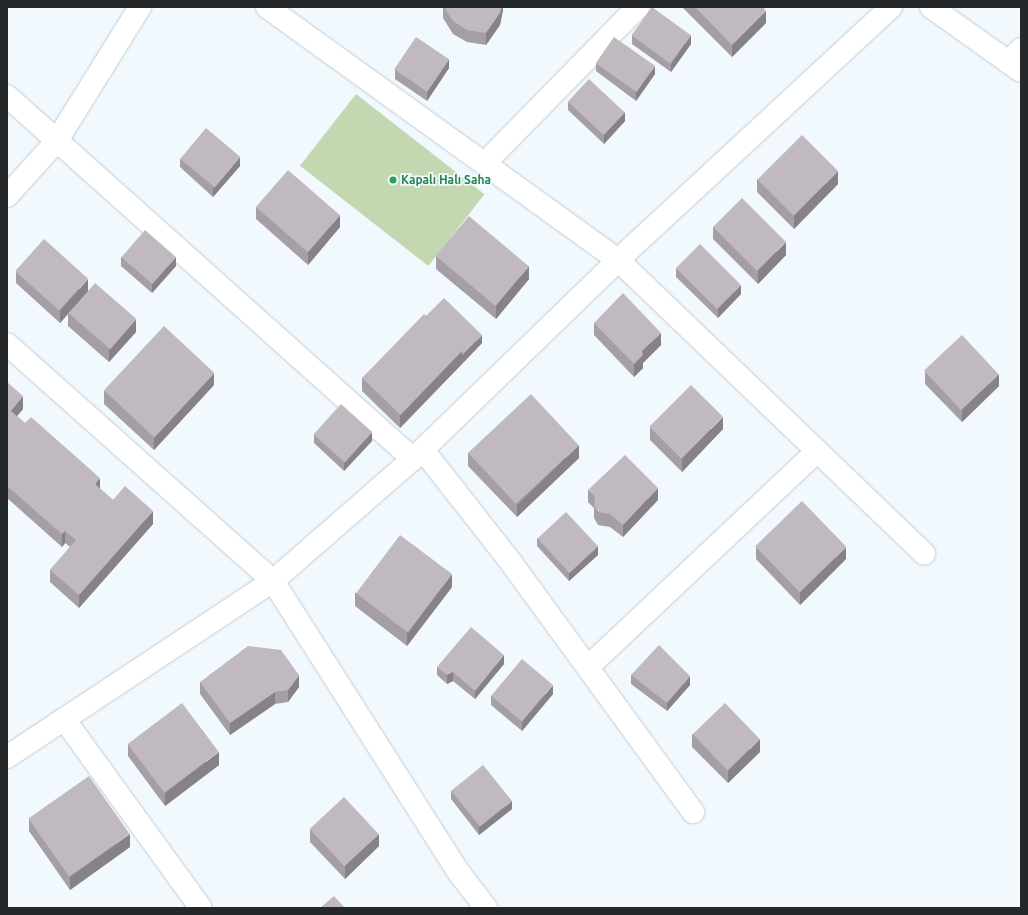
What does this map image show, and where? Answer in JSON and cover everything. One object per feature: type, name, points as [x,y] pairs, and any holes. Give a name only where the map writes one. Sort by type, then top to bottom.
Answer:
[{"type":"street","points":[[7,196],[56,142],[140,7]]},
{"type":"street","points":[[267,7],[618,260],[924,553]]},
{"type":"street","points":[[485,164],[638,7]]},
{"type":"street","points":[[7,756],[273,581],[418,455],[618,260],[891,7]]},
{"type":"street","points":[[931,7],[1017,61]]},
{"type":"street","points":[[7,96],[56,142],[418,455],[507,556],[693,812]]},
{"type":"street","points":[[7,344],[273,581],[460,874],[486,908]]},
{"type":"street","points":[[588,667],[817,451]]},
{"type":"street","points":[[64,719],[202,908]]},
{"type":"green space","name":"Kapalı Halı Saha","points":[[356,94],[484,194],[428,266],[300,166]]},
{"type":"building","points":[[444,7],[502,7],[500,13],[486,33],[467,30],[453,21]]},
{"type":"building","points":[[652,7],[691,35],[670,64],[631,35]]},
{"type":"building","points":[[695,7],[763,7],[766,11],[732,45]]},
{"type":"building","points":[[416,37],[449,59],[427,92],[394,69]]},
{"type":"building","points":[[614,37],[655,66],[637,92],[596,63]]},
{"type":"building","points":[[589,79],[625,112],[604,135],[568,102]]},
{"type":"building","points":[[206,128],[240,157],[215,188],[180,159]]},
{"type":"building","points":[[802,135],[838,171],[794,216],[757,180]]},
{"type":"building","points":[[288,170],[340,215],[308,252],[256,207]]},
{"type":"building","points":[[742,198],[786,242],[757,271],[713,227]]},
{"type":"building","points":[[469,216],[529,266],[495,306],[436,256]]},
{"type":"building","points":[[145,230],[176,257],[152,284],[121,257]]},
{"type":"building","points":[[44,239],[88,278],[59,310],[15,271]]},
{"type":"building","points":[[700,244],[741,285],[717,309],[676,268]]},
{"type":"building","points":[[95,283],[137,319],[110,349],[69,313]]},
{"type":"building","points":[[623,293],[661,333],[642,351],[643,355],[634,364],[594,323]]},
{"type":"building","points":[[444,298],[482,335],[462,355],[462,351],[426,316]]},
{"type":"building","points":[[424,314],[462,351],[400,415],[362,378]]},
{"type":"building","points":[[164,326],[214,373],[154,437],[104,390]]},
{"type":"building","points":[[962,335],[999,374],[961,410],[924,370]]},
{"type":"building","points":[[7,382],[23,396],[11,411],[25,423],[31,417],[100,478],[95,484],[113,500],[125,486],[153,511],[79,595],[50,570],[76,540],[65,531],[62,534],[7,486]]},
{"type":"building","points":[[691,385],[723,417],[681,459],[649,427]]},
{"type":"building","points":[[531,394],[579,445],[516,504],[468,453]]},
{"type":"building","points":[[341,404],[372,432],[345,463],[314,434]]},
{"type":"building","points":[[625,455],[658,488],[623,525],[610,514],[598,512],[594,505],[595,496],[588,490]]},
{"type":"building","points":[[802,501],[846,547],[800,592],[755,546]]},
{"type":"building","points":[[566,512],[598,546],[570,573],[537,539]]},
{"type":"building","points":[[400,535],[452,574],[408,632],[356,593]]},
{"type":"building","points":[[471,627],[504,655],[475,691],[453,672],[447,675],[437,667]]},
{"type":"building","points":[[659,645],[690,676],[667,703],[631,675]]},
{"type":"building","points":[[248,646],[281,650],[299,675],[288,690],[275,692],[230,723],[200,682]]},
{"type":"building","points":[[522,659],[553,685],[522,721],[491,696]]},
{"type":"building","points":[[182,703],[219,752],[164,793],[128,744]]},
{"type":"building","points":[[725,703],[760,739],[727,770],[693,734]]},
{"type":"building","points":[[483,765],[512,801],[480,827],[451,791]]},
{"type":"building","points":[[89,776],[130,834],[69,877],[28,818]]},
{"type":"building","points":[[344,797],[379,834],[344,866],[310,829]]},
{"type":"building","points":[[334,896],[345,908],[320,908]]},
{"type":"place","name":"Kapalı Halı Saha","points":[[393,180]]}]
